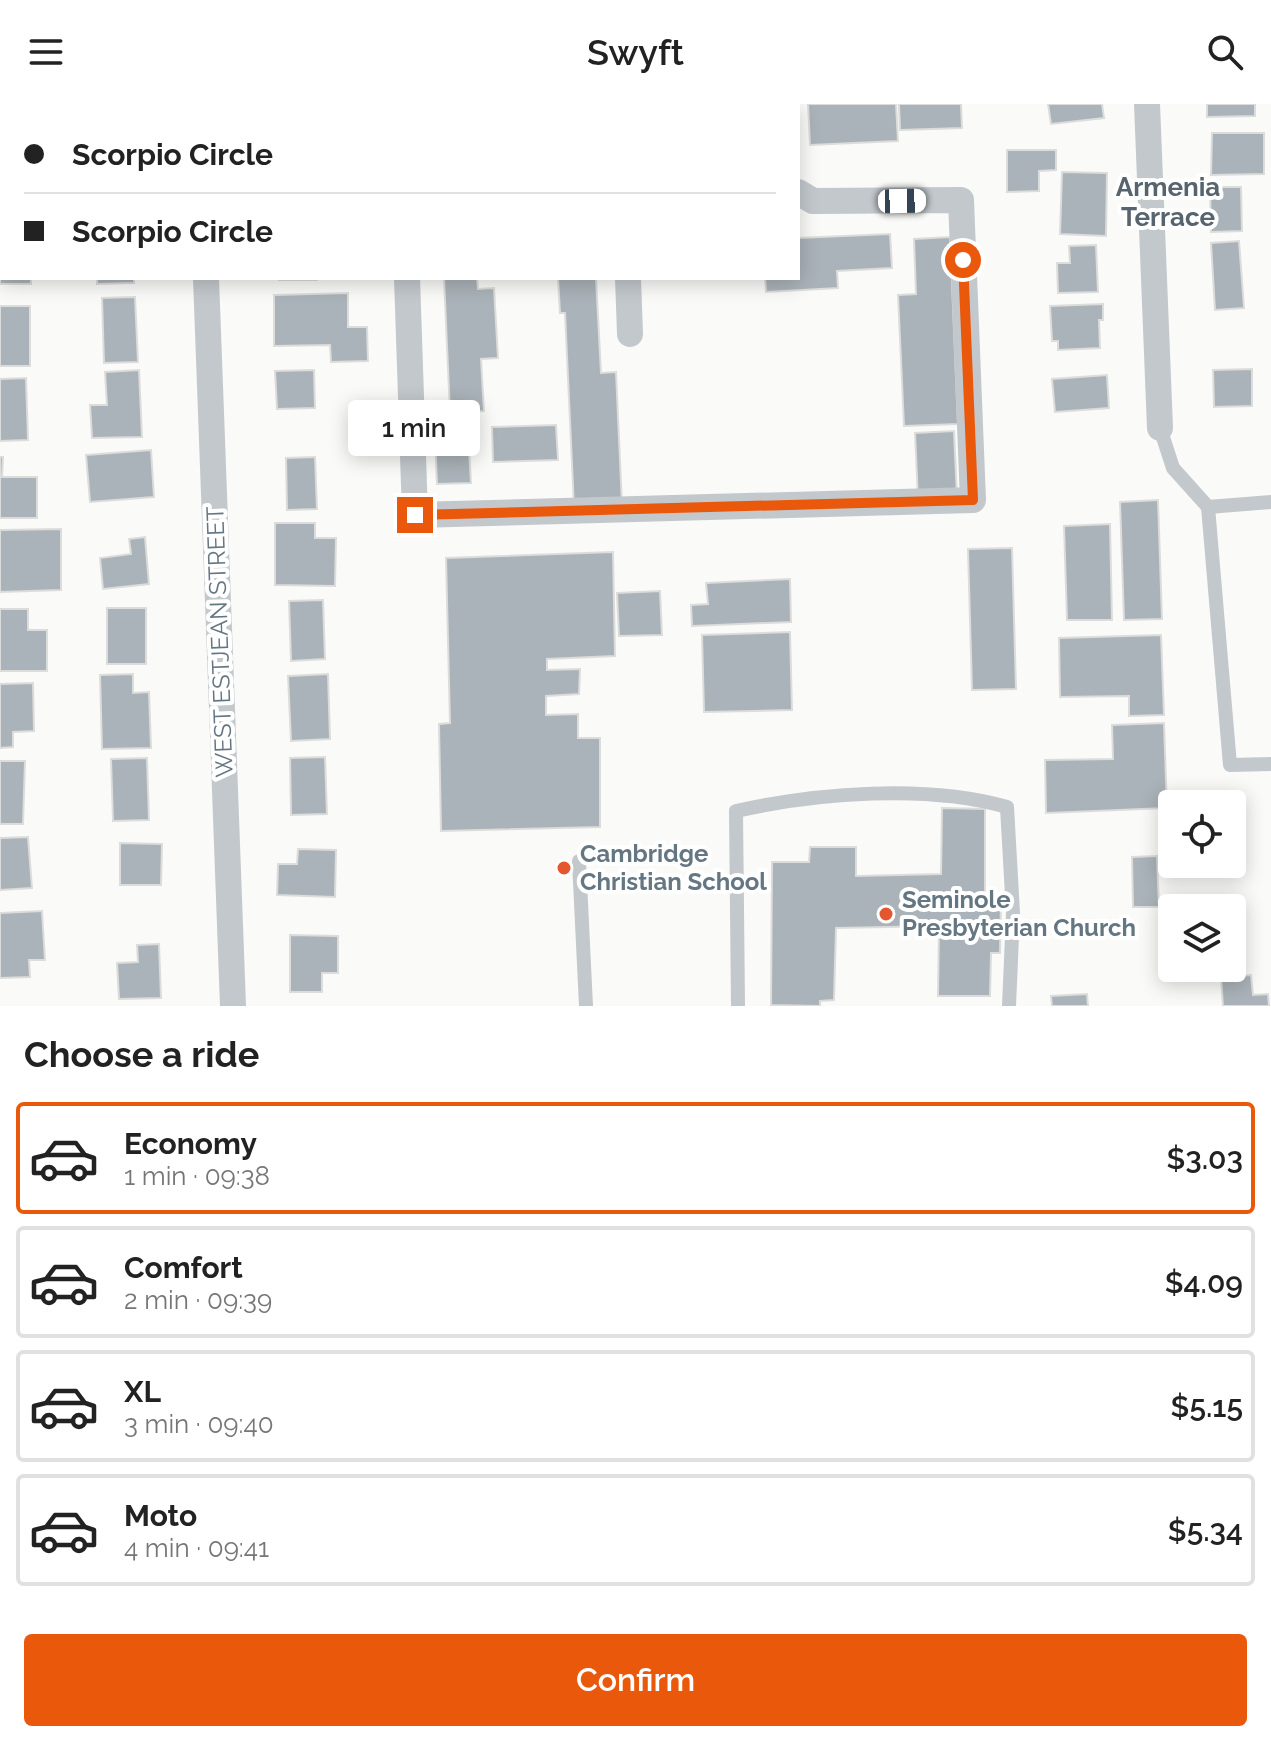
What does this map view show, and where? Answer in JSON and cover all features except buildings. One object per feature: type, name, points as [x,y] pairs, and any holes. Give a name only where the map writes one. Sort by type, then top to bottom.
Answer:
[{"type":"street","points":[[1147,104],[1160,428]]},
{"type":"street","points":[[407,280],[415,515],[973,500],[961,200],[813,201],[800,193]]},
{"type":"street","name":"WEST ESTJEAN STREET","points":[[206,280],[233,1006]]},
{"type":"street","points":[[628,280],[630,334]]},
{"type":"lane","points":[[1160,428],[1173,468],[1208,507],[1230,765],[1271,764]]},
{"type":"lane","points":[[1208,507],[1271,502]]},
{"type":"lane","points":[[738,1006],[736,811],[827,796],[957,797],[1007,807],[1013,913],[1009,1006]]},
{"type":"lane","points":[[579,861],[586,1006]]},
{"type":"place","name":"Cambridge Christian School","points":[[564,868]]},
{"type":"place","name":"Seminole Presbyterian Church","points":[[886,914]]},
{"type":"district","name":"Armenia Terrace","points":[[1168,202]]},
{"type":"route","points":[[415,515],[973,500],[963,260]]}]
